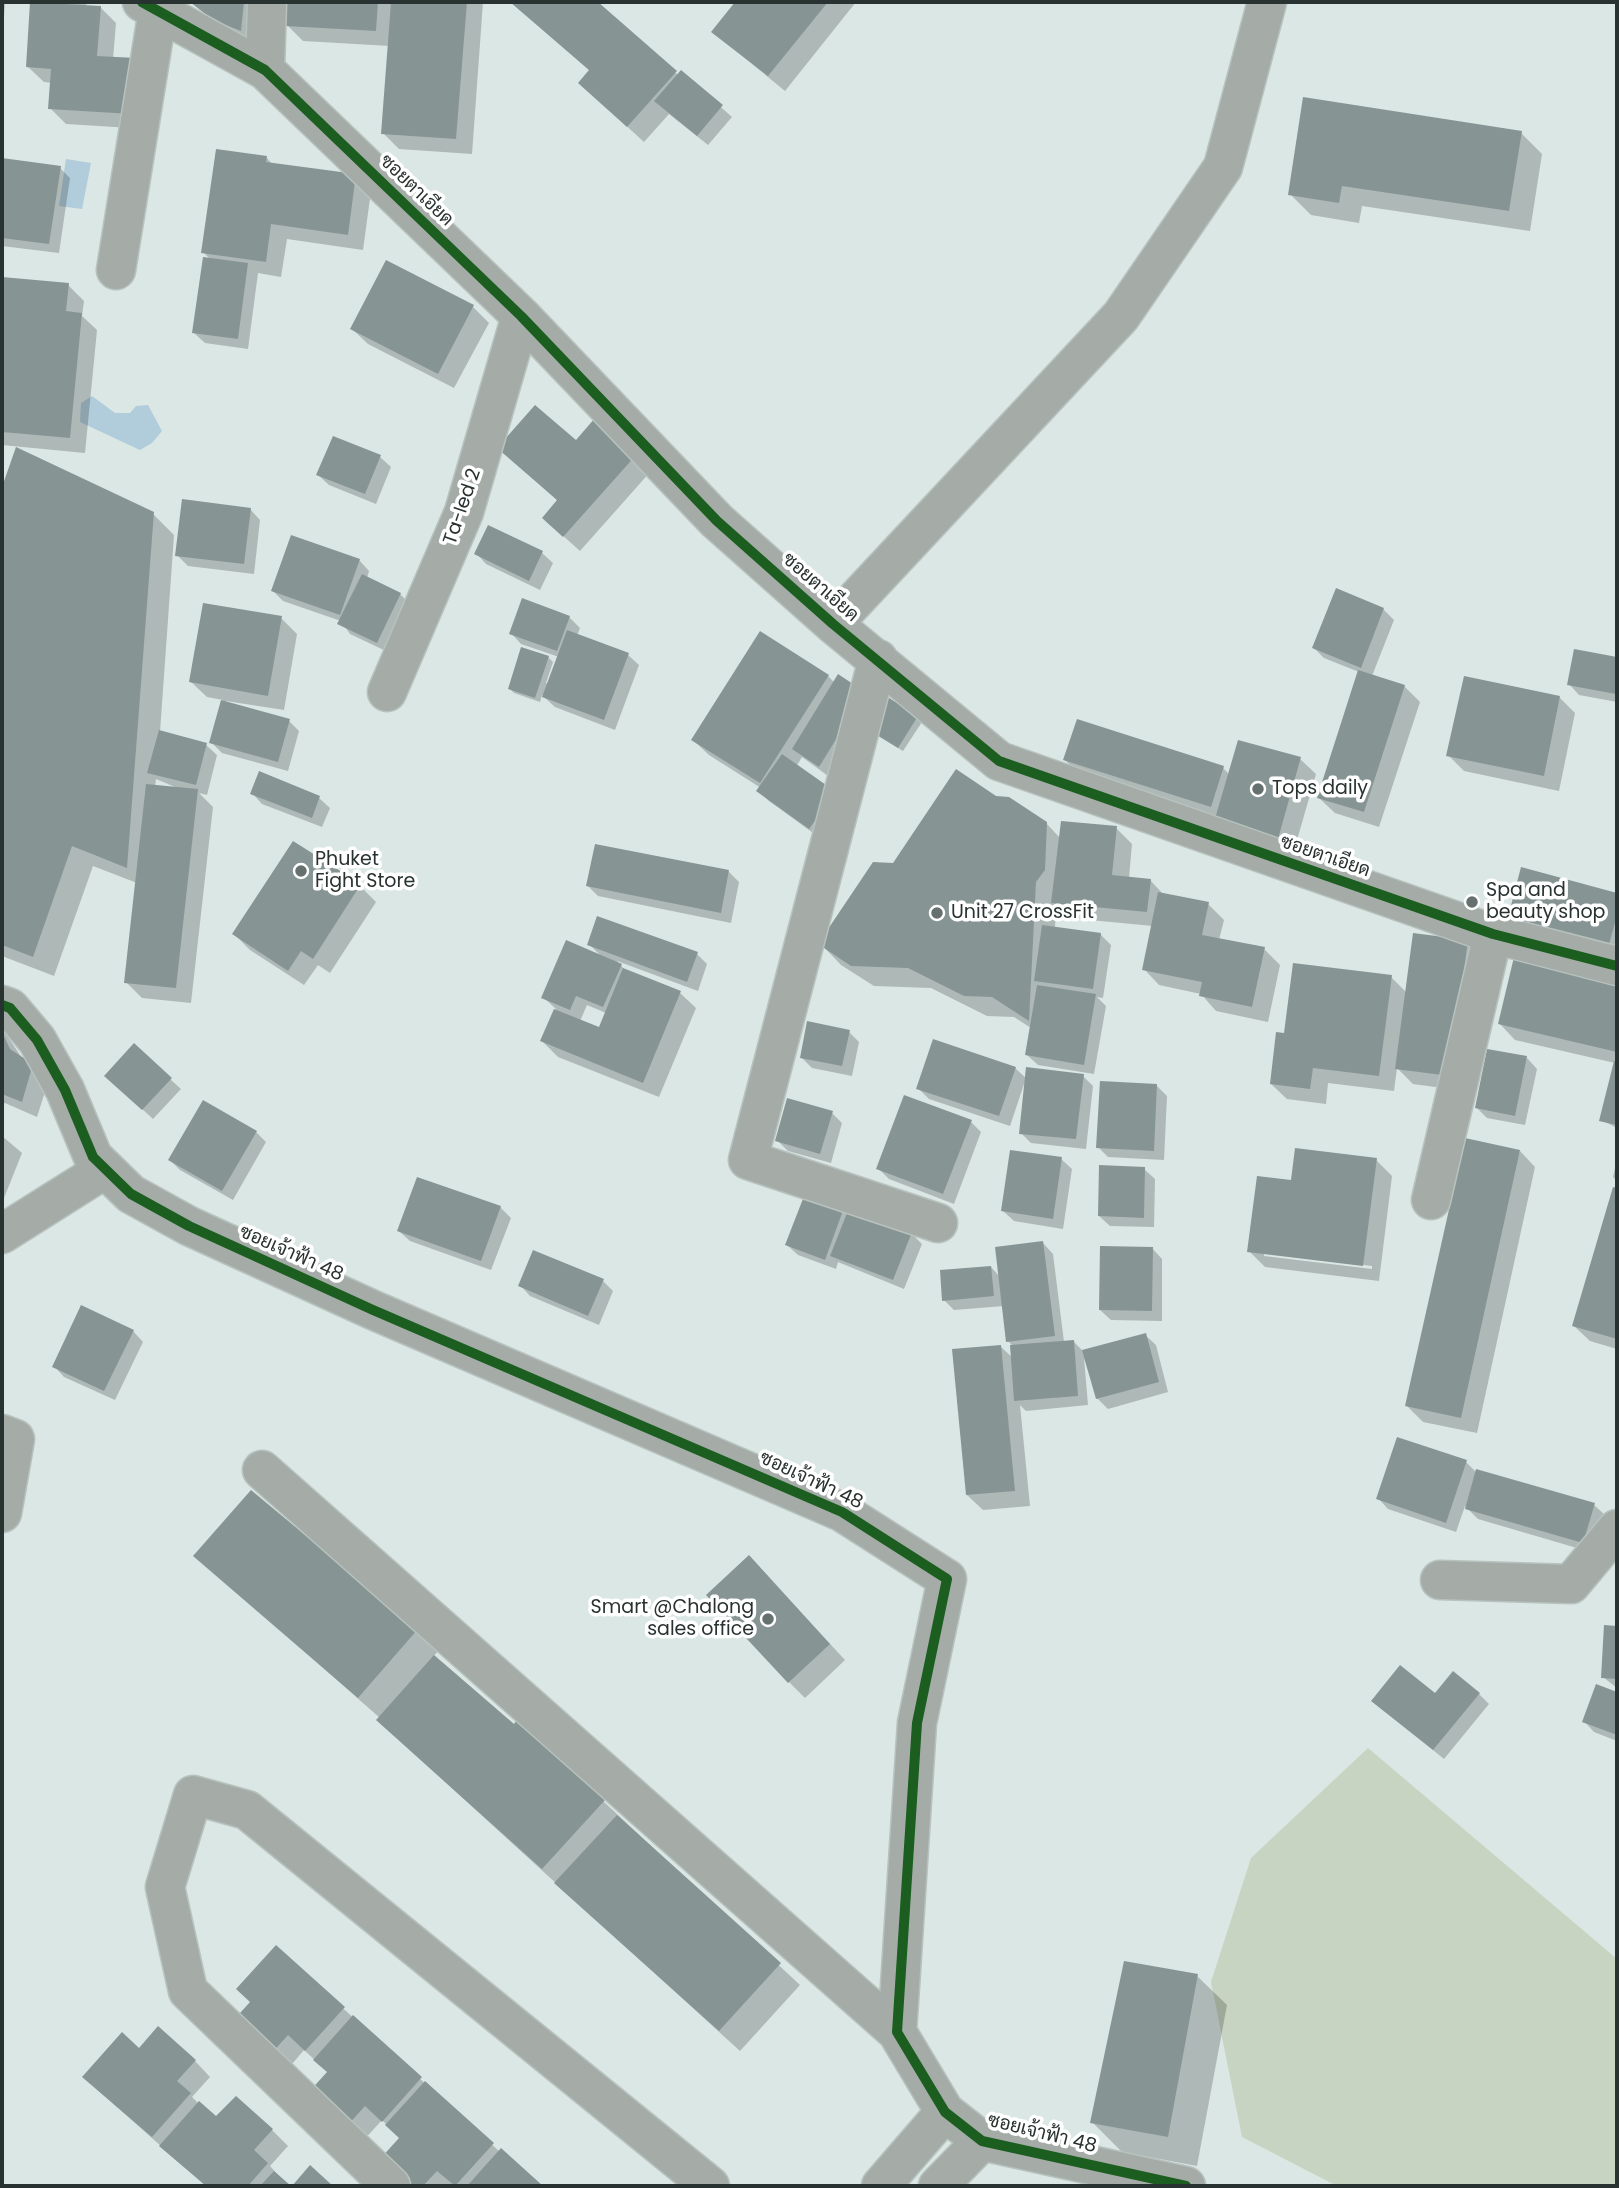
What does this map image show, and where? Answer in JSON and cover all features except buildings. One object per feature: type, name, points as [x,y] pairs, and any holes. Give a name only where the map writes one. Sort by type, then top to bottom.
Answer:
[{"type":"street","points":[[265,71],[267,2]]},
{"type":"street","points":[[833,624],[1121,316],[1223,167],[1267,2]]},
{"type":"street","points":[[116,270],[150,6]]},
{"type":"street","name":"ซอยตาเอียด","points":[[150,6],[265,71],[521,316],[717,521],[833,624],[999,761],[1493,934],[1617,966]]},
{"type":"street","name":"Ta-Ied 2","points":[[387,692],[464,512],[521,316]]},
{"type":"street","points":[[878,659],[748,1160],[938,1223]]},
{"type":"street","points":[[1431,1200],[1493,934]]},
{"type":"street","name":"ซอยเจ้าฟ้า 48","points":[[2,1005],[10,1008],[37,1040],[65,1090],[93,1157],[131,1194],[189,1226],[373,1310],[842,1512],[947,1579],[917,1723],[897,2032],[945,2112],[982,2141],[1186,2186]]},
{"type":"street","points":[[2,1234],[105,1169]]},
{"type":"street","points":[[2,1434],[15,1439],[2,1513]]},
{"type":"street","points":[[262,1470],[897,2032]]},
{"type":"street","points":[[1440,1580],[1572,1584],[1617,1529]]},
{"type":"street","points":[[391,2186],[188,1991],[166,1887],[194,1795],[247,1810],[710,2186]]},
{"type":"street","points":[[881,2186],[945,2112]]},
{"type":"street","points":[[938,2186],[982,2141]]},
{"type":"green space","points":[[1368,1748],[1617,1959],[1617,2186],[1337,2186],[1242,2137],[1211,1982],[1251,1858]]},
{"type":"water","points":[[66,159],[91,163],[82,209],[59,206]]},
{"type":"water","points":[[92,396],[115,413],[130,413],[136,406],[148,405],[162,431],[152,443],[140,450],[80,422],[81,403]]},
{"type":"cycle path","points":[[142,2],[265,70],[521,316],[717,521],[833,624],[999,761],[1493,934],[1617,966]]},
{"type":"cycle path","points":[[2,1005],[10,1008],[37,1040],[65,1090],[93,1157],[131,1194],[189,1226],[373,1310],[842,1512],[947,1579],[917,1723],[897,2032],[945,2112],[982,2141],[1186,2186]]},
{"type":"place","name":"Tops daily","points":[[1258,789]]},
{"type":"place","name":"Phuket Fight Store","points":[[301,871]]},
{"type":"place","name":"Spa and beauty shop","points":[[1472,902]]},
{"type":"place","name":"Unit 27 CrossFit","points":[[937,913]]},
{"type":"place","name":"Smart @Chalong sales office","points":[[768,1619]]}]
